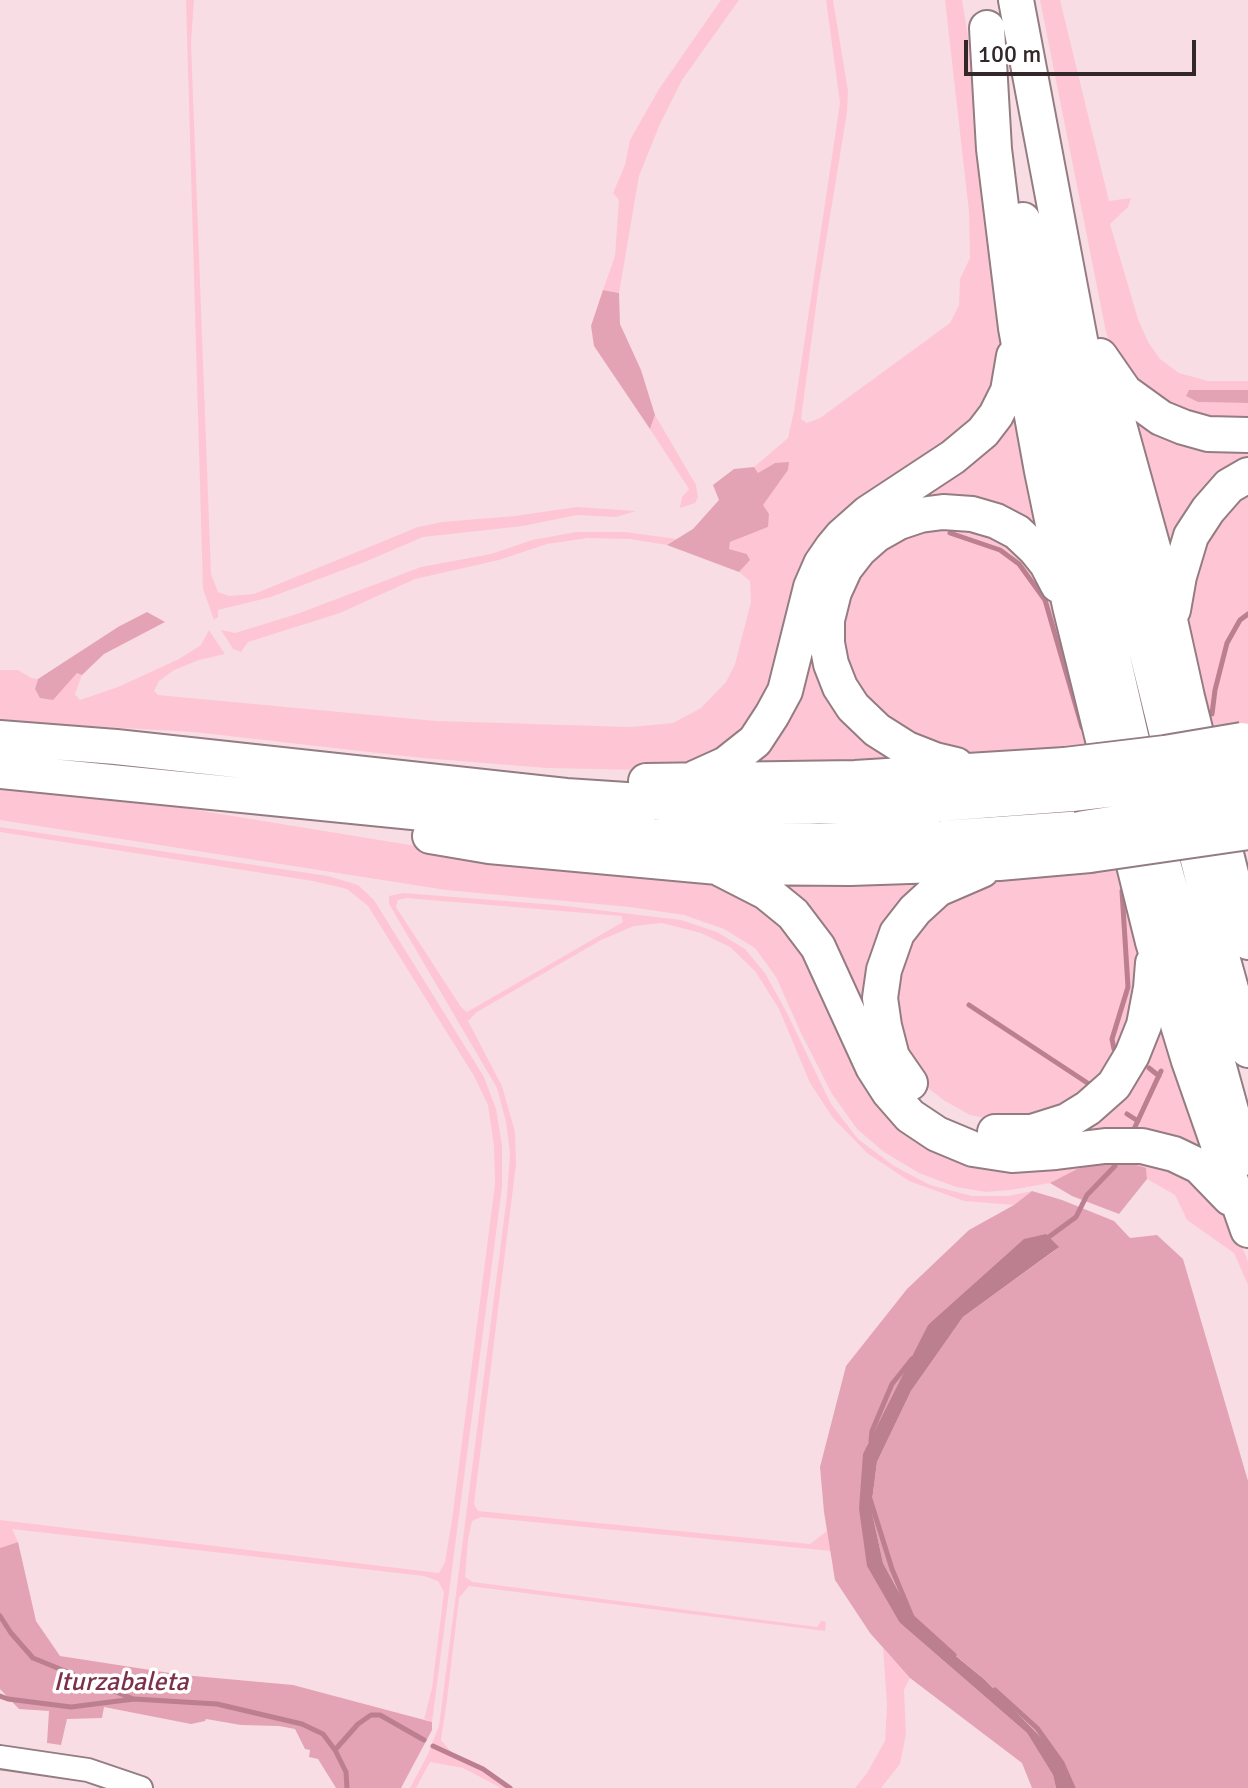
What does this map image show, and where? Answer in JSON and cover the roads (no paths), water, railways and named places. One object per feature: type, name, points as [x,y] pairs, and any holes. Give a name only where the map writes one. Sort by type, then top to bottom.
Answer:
[{"type":"highway","points":[[984,14],[994,149],[1016,328],[1070,606],[1153,942],[1192,1072],[1246,1226]]},
{"type":"highway","points":[[984,14],[1054,384],[1107,632],[1146,801],[1248,1172]]},
{"type":"highway","points":[[1019,14],[1067,200],[1100,356],[1154,553],[1248,942]]},
{"type":"highway","points":[[1019,14],[1087,378],[1136,609],[1248,1050]]},
{"type":"highway","points":[[689,781],[726,764],[755,741],[772,715],[785,691],[811,587],[821,564],[842,536],[868,513],[953,457],[983,432],[996,415],[1008,391],[1016,328]]},
{"type":"highway","points":[[1100,356],[1125,392],[1161,418],[1208,434],[1248,435]]},
{"type":"highway","points":[[1171,622],[1179,576],[1191,536],[1229,486],[1248,475]]},
{"type":"highway","points":[[1069,780],[982,771],[935,760],[907,749],[877,730],[853,707],[840,687],[831,664],[827,620],[834,592],[845,568],[859,550],[876,535],[899,522],[943,512],[972,514],[996,521],[1017,532],[1047,564],[1070,606]]},
{"type":"highway","points":[[0,738],[116,747],[566,796],[732,807],[913,806],[1069,780],[1165,753],[1246,749]]},
{"type":"highway","points":[[312,770],[615,782],[855,778],[982,771]]},
{"type":"highway","points":[[0,771],[653,836],[818,841],[1087,841],[1248,832]]},
{"type":"highway","points":[[118,782],[489,846],[718,867],[850,868],[999,863]]},
{"type":"highway","points":[[1153,942],[1153,974],[1144,1025],[1132,1055],[1114,1085],[1088,1108],[1067,1121],[1032,1132],[997,1132],[961,1122],[931,1104],[907,1080],[892,1057],[880,998],[884,970],[897,933],[915,910],[938,889],[999,863],[1248,803]]},
{"type":"highway","points":[[718,867],[766,892],[793,914],[818,947],[873,1067],[910,1116],[937,1134],[973,1149],[1012,1155],[1105,1146],[1142,1146],[1174,1154],[1199,1166],[1228,1195],[1246,1226]]},
{"type":"street","points":[[0,1757],[88,1770],[141,1788]]},
{"type":"waterway","points":[[950,533],[1000,550],[1019,564],[1045,600],[1082,727]]},
{"type":"waterway","points":[[1212,714],[1227,643],[1240,620],[1248,614]]},
{"type":"waterway","points":[[1114,1049],[1112,1039],[1128,987],[1122,891]]},
{"type":"waterway","points":[[969,1005],[1089,1084]]},
{"type":"waterway","points":[[1149,1068],[1159,1076]]},
{"type":"waterway","points":[[1134,1129],[1161,1071]]},
{"type":"waterway","points":[[1127,1114],[1138,1121]]},
{"type":"waterway","points":[[1046,1239],[1076,1217],[1087,1195],[1115,1166]]},
{"type":"waterway","points":[[871,1441],[872,1431],[892,1384],[912,1359]]},
{"type":"waterway","points":[[870,1499],[892,1569],[912,1617],[954,1655]]},
{"type":"waterway","points":[[0,1616],[33,1658],[131,1698]]},
{"type":"waterway","points":[[995,1690],[1037,1728],[1062,1763],[1073,1788]]},
{"type":"waterway","name":"Iturzabaleta","points":[[0,1696],[71,1707],[134,1699],[217,1704],[302,1724],[323,1734],[335,1750],[346,1772],[347,1788]]},
{"type":"waterway","points":[[335,1750],[358,1724],[371,1715],[380,1715],[424,1740]]},
{"type":"waterway","points":[[433,1746],[483,1769],[510,1788]]}]
